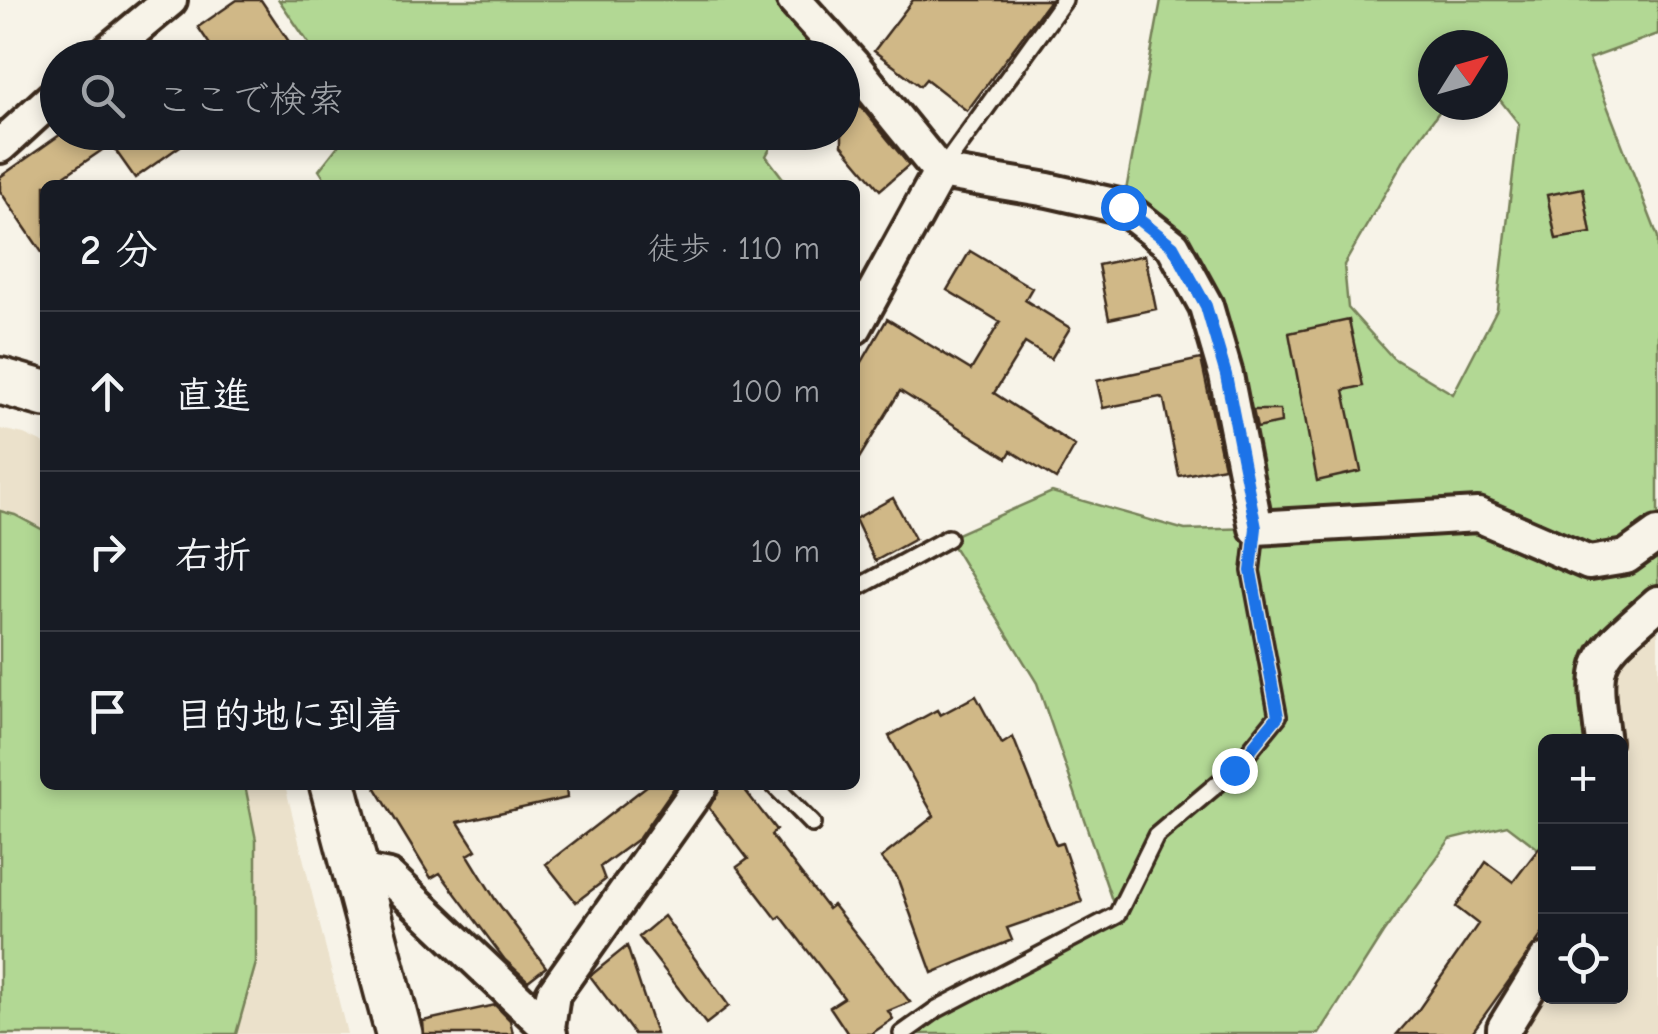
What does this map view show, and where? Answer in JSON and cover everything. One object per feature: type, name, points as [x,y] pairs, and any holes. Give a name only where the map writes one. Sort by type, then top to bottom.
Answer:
[{"type":"main road","points":[[0,380],[40,392]]},
{"type":"main road","points":[[334,790],[399,1034]]},
{"type":"street","points":[[122,40],[170,0]]},
{"type":"street","points":[[794,0],[830,40]]},
{"type":"street","points":[[860,74],[940,172],[1123,207],[1173,246],[1206,306],[1226,375],[1256,528],[1478,515],[1590,563],[1626,557],[1658,534]]},
{"type":"street","points":[[0,146],[40,109]]},
{"type":"street","points":[[860,318],[940,172]]},
{"type":"street","points":[[1602,734],[1594,679],[1605,649],[1658,603]]},
{"type":"street","points":[[549,1031],[553,994],[697,790]]},
{"type":"street","points":[[357,871],[389,877],[549,1031]]},
{"type":"street","points":[[1504,1034],[1538,973]]},
{"type":"lane","points":[[940,172],[1064,0]]},
{"type":"lane","points":[[902,1034],[937,1010],[1117,915],[1156,836],[1234,770],[1278,716],[1251,571],[1256,528]]},
{"type":"lane","points":[[860,586],[948,538]]},
{"type":"lane","points":[[779,790],[812,824]]},
{"type":"shaded area","points":[[0,429],[40,442],[40,790],[286,790],[347,1034],[0,1034]]},
{"type":"shaded area","points":[[1658,603],[1658,1034],[1504,1034],[1538,973],[1538,1004],[1628,1004],[1628,734],[1607,734],[1605,649]]},
{"type":"green space","points":[[279,0],[795,0],[830,40],[306,40]]},
{"type":"green space","points":[[1161,0],[1658,0],[1658,34],[1589,59],[1658,237],[1658,603],[1605,649],[1603,734],[1538,734],[1538,849],[1507,825],[1450,839],[1383,933],[1319,1034],[901,1034],[1117,915],[1037,683],[948,538],[1052,492],[1185,530],[1255,528],[1206,306],[1123,207]],"holes":[[[1418,30],[1508,30],[1508,110],[1519,124],[1497,309],[1453,394],[1393,358],[1348,308],[1344,265],[1406,157],[1433,120],[1418,120]]]},
{"type":"green space","points":[[335,150],[769,150],[766,156],[784,180],[326,180],[319,170]]},
{"type":"green space","points":[[0,511],[40,528],[40,790],[246,790],[256,840],[256,963],[236,1034],[0,1034]]},
{"type":"building","points":[[237,0],[261,0],[288,40],[207,40],[198,27]]},
{"type":"building","points":[[913,0],[1050,0],[967,111],[926,79],[920,86],[874,51]]},
{"type":"building","points":[[860,106],[909,165],[880,190],[846,150],[860,150]]},
{"type":"building","points":[[40,149],[102,150],[58,180],[40,180],[40,250],[0,191],[0,177]]},
{"type":"building","points":[[115,150],[175,150],[135,178]]},
{"type":"building","points":[[1583,188],[1591,233],[1556,239],[1547,195]]},
{"type":"building","points":[[970,251],[1032,288],[1025,300],[1070,328],[1051,359],[1025,343],[994,393],[1075,446],[1056,479],[1011,451],[1007,458],[900,391],[860,457],[860,365],[887,319],[971,370],[1000,322],[947,290]]},
{"type":"building","points":[[1145,255],[1156,309],[1109,319],[1098,265]]},
{"type":"building","points":[[1349,320],[1363,386],[1344,390],[1361,471],[1317,481],[1289,333]]},
{"type":"building","points":[[1201,359],[1224,467],[1179,476],[1164,400],[1160,397],[1103,408],[1097,381]]},
{"type":"building","points":[[1253,410],[1280,410],[1281,423],[1257,428]]},
{"type":"building","points":[[893,498],[915,539],[875,561],[860,530],[860,516]]},
{"type":"building","points":[[976,696],[1002,744],[1013,737],[1056,845],[1062,843],[1082,902],[1007,928],[1012,940],[932,973],[897,877],[881,858],[934,816],[889,736],[937,710],[940,715]]},
{"type":"building","points":[[377,790],[566,790],[567,798],[458,822],[476,850],[468,855],[546,967],[528,981],[505,960],[440,873],[431,878]]},
{"type":"building","points":[[642,790],[673,790],[639,838],[600,867],[605,880],[576,902],[546,864]]},
{"type":"building","points":[[718,790],[745,790],[776,830],[771,835],[828,909],[833,905],[910,1002],[888,1011],[893,1019],[871,1034],[848,1034],[830,1007],[844,998],[781,916],[777,919],[737,867],[748,859],[709,808]]},
{"type":"building","points":[[1538,849],[1538,940],[1471,1034],[1397,1034],[1478,924],[1456,907],[1486,862],[1513,882]]},
{"type":"building","points":[[664,916],[729,1006],[706,1024],[639,937]]},
{"type":"building","points":[[627,946],[656,1034],[634,1034],[590,976]]},
{"type":"building","points":[[495,1005],[510,1020],[513,1034],[424,1034],[423,1021]]},
{"type":"route","points":[[1123,207],[1173,246],[1206,306],[1226,375],[1256,528],[1251,571],[1278,716],[1234,770]]}]
